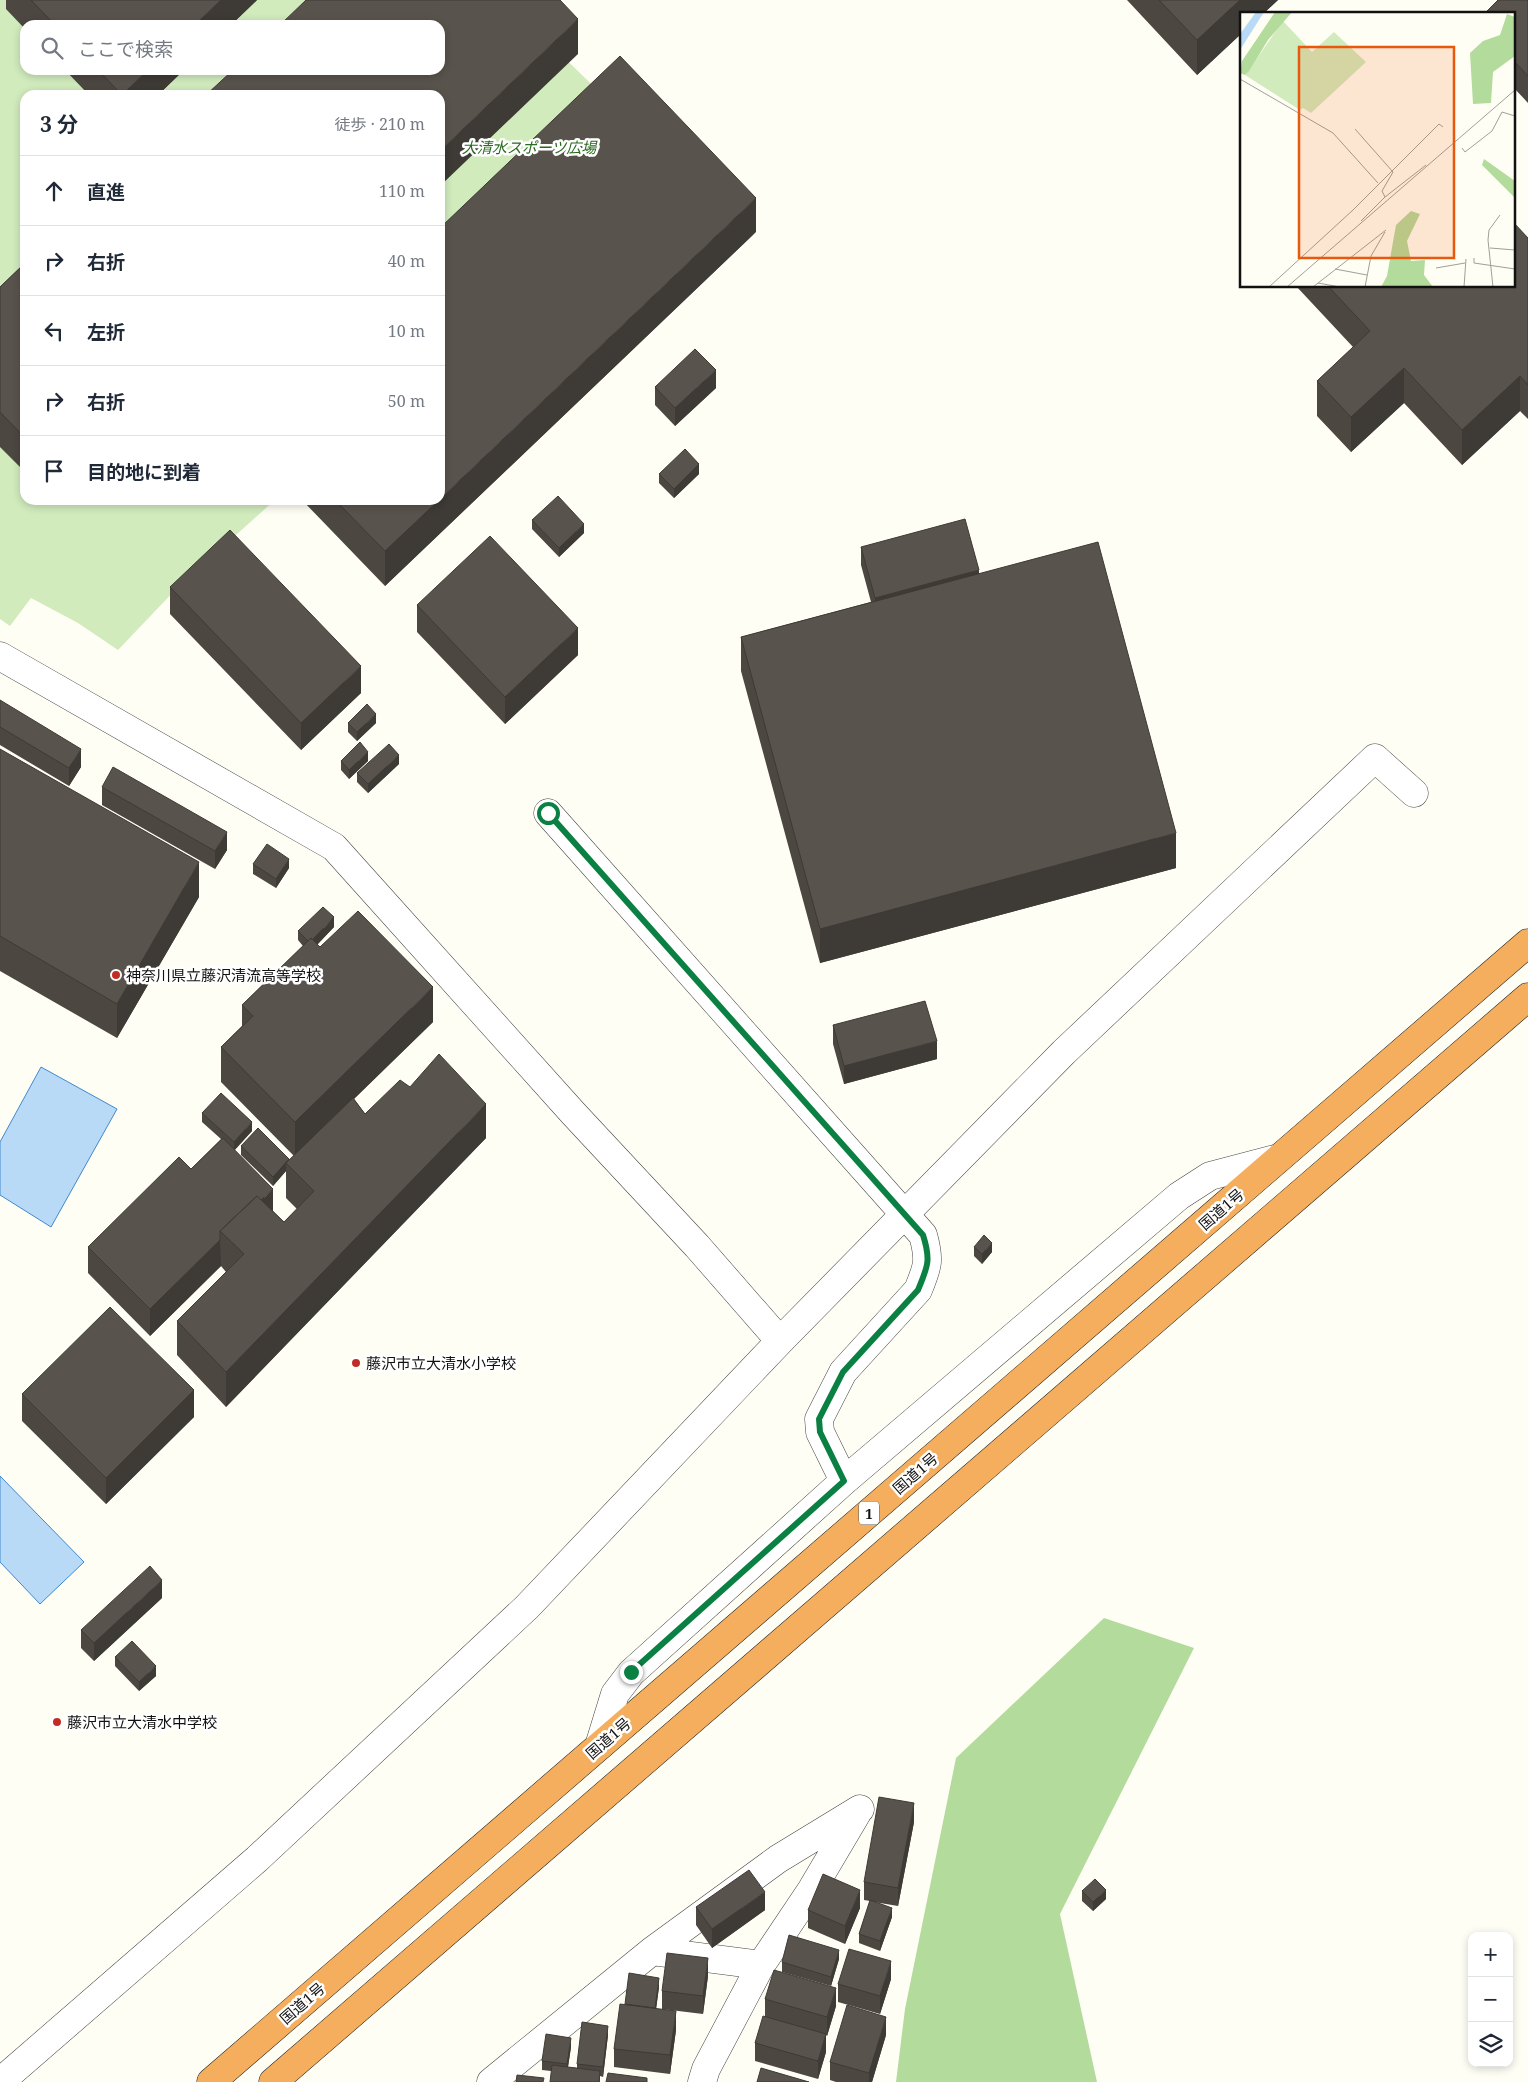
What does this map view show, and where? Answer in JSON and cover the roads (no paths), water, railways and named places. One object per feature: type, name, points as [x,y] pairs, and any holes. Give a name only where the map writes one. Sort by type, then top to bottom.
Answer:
[{"type":"highway","name":"国道1号","points":[[210,2082],[1528,943]]},
{"type":"highway","points":[[273,2082],[1528,997]]},
{"type":"street","points":[[0,656],[334,847],[561,1099],[697,1246],[780,1342]]},
{"type":"street","points":[[0,2082],[257,1859],[527,1607],[780,1342],[1064,1052],[1375,758],[1414,793]]},
{"type":"street","points":[[548,813],[923,1235],[929,1254],[925,1274],[918,1290],[843,1372],[819,1419],[820,1432],[844,1481]]},
{"type":"street","points":[[599,1746],[615,1694],[631,1672],[844,1481],[1179,1196],[1210,1176],[1280,1158]]},
{"type":"street","points":[[491,2082],[652,1950],[778,1859],[860,1809],[812,1889],[761,1965],[706,2069],[702,2082]]},
{"type":"street","points":[[652,1950],[761,1965]]},
{"type":"water","points":[[41,1067],[117,1109],[51,1227],[0,1195],[0,1142]]},
{"type":"water","points":[[0,1476],[84,1562],[40,1604],[0,1562]]},
{"type":"place","name":"神奈川県立藤沢清流高等学校","points":[[116,975]]},
{"type":"place","name":"藤沢市立大清水小学校","points":[[356,1363]]},
{"type":"place","name":"藤沢市立大清水中学校","points":[[57,1722]]},
{"type":"park label","name":"大清水スポーツ広場","points":[[529,147]]}]
